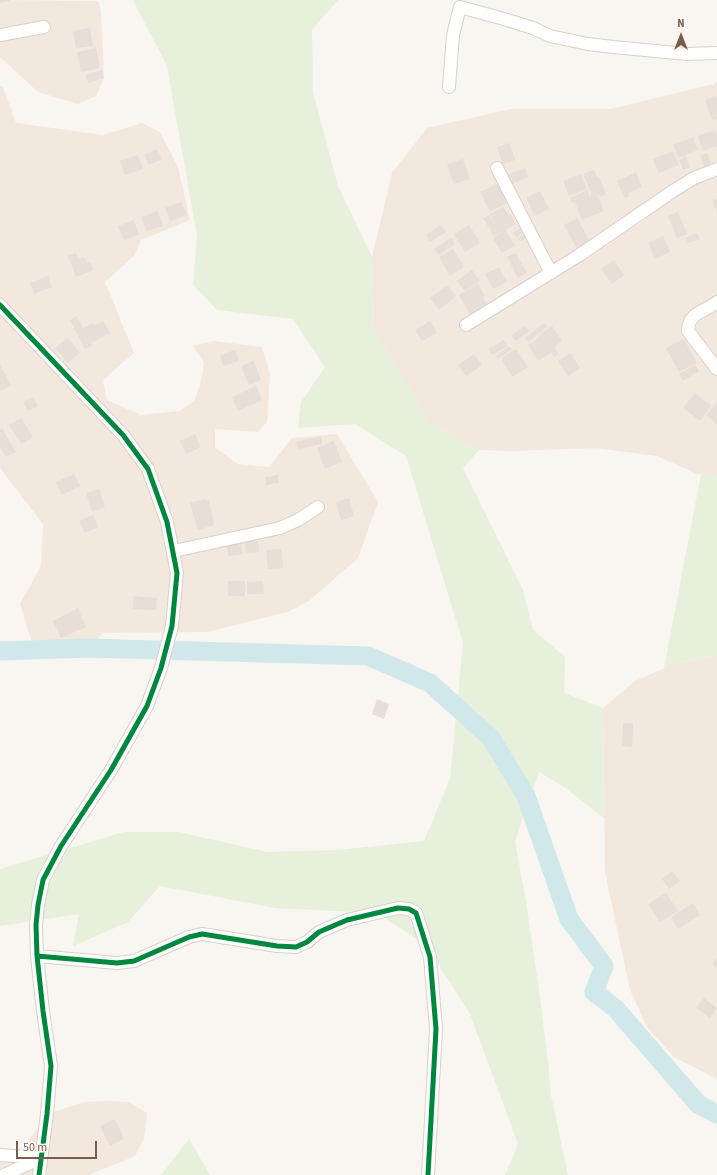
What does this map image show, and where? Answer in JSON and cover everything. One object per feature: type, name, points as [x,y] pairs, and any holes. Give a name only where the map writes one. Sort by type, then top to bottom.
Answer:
[{"type":"street","points":[[449,87],[453,35],[460,7],[533,28],[550,36],[588,44],[687,54],[717,53]]},
{"type":"street","points":[[0,35],[44,27]]},
{"type":"street","points":[[497,168],[551,273]]},
{"type":"street","points":[[466,325],[603,240],[673,191],[694,178],[717,169]]},
{"type":"street","points":[[717,302],[691,317],[688,324],[688,331],[717,369]]},
{"type":"street","points":[[0,305],[123,435],[148,469],[167,522],[174,551],[177,573],[172,626],[161,668],[147,706],[111,770],[61,846],[43,880],[37,912],[37,956],[51,1066],[50,1091],[39,1175]]},
{"type":"street","points":[[174,551],[280,528],[298,520],[318,507]]},
{"type":"street","points":[[37,956],[117,963],[134,961],[189,937],[202,934],[277,946],[296,947],[307,942],[319,932],[346,920],[398,908],[409,909],[416,913],[430,957],[436,1029],[428,1175]]},
{"type":"street","points":[[0,1155],[41,1158]]},
{"type":"street","points":[[4,1175],[41,1158]]},
{"type":"shaded area","points":[[0,0],[98,1],[101,11],[104,78],[96,96],[78,104],[38,92],[0,57]]},
{"type":"shaded area","points":[[717,82],[717,477],[695,473],[657,456],[595,448],[512,451],[479,450],[431,424],[374,330],[372,257],[392,173],[427,128],[511,109],[610,109],[714,84]]},
{"type":"shaded area","points":[[0,86],[3,87],[16,123],[103,135],[142,123],[160,132],[178,167],[190,220],[141,240],[134,256],[105,282],[134,353],[103,380],[107,400],[141,415],[179,411],[194,401],[201,382],[204,362],[193,346],[214,341],[262,347],[270,374],[267,422],[258,432],[215,429],[215,448],[238,464],[269,467],[292,438],[337,434],[378,502],[358,558],[309,601],[290,611],[207,632],[103,633],[89,648],[71,656],[50,656],[33,646],[20,604],[41,566],[43,524],[0,468]]},
{"type":"shaded area","points":[[717,655],[717,1079],[674,1057],[647,1027],[630,990],[605,872],[603,708],[635,681],[674,664]]},
{"type":"shaded area","points":[[84,1102],[129,1102],[147,1113],[144,1139],[135,1156],[89,1175],[0,1175],[0,1161],[23,1148],[47,1114]]},
{"type":"green space","points":[[133,0],[338,0],[312,30],[313,92],[338,186],[372,257],[374,330],[431,424],[479,450],[463,468],[523,590],[533,630],[565,657],[564,693],[603,708],[604,818],[564,787],[539,772],[515,841],[538,983],[551,1095],[568,1175],[505,1175],[518,1144],[470,1014],[426,945],[377,913],[275,908],[160,886],[128,922],[73,946],[79,914],[0,926],[0,869],[124,832],[179,832],[267,852],[338,850],[424,841],[450,779],[463,643],[406,456],[355,424],[298,428],[301,402],[325,367],[293,319],[217,310],[193,285],[197,236],[167,66]]},
{"type":"green space","points":[[701,474],[717,477],[717,655],[674,664],[664,668]]},
{"type":"green space","points":[[189,1139],[210,1175],[161,1175]]},
{"type":"building","points":[[0,0],[10,0],[10,1],[0,3]]},
{"type":"building","points":[[90,28],[93,46],[76,48],[73,31]]},
{"type":"building","points":[[96,48],[100,68],[81,72],[77,52]]},
{"type":"building","points":[[102,70],[104,78],[88,83],[86,75]]},
{"type":"building","points":[[717,96],[717,119],[712,120],[705,100]]},
{"type":"building","points":[[715,130],[717,135],[717,146],[703,151],[698,136]]},
{"type":"building","points":[[693,137],[698,150],[678,158],[673,145]]},
{"type":"building","points":[[510,143],[515,160],[503,164],[497,147]]},
{"type":"building","points":[[157,149],[162,159],[149,165],[144,155]]},
{"type":"building","points":[[673,151],[679,165],[659,173],[653,159]]},
{"type":"building","points":[[707,153],[712,167],[705,169],[700,155]]},
{"type":"building","points":[[138,155],[143,169],[125,175],[120,161]]},
{"type":"building","points":[[686,156],[690,167],[683,170],[679,160]]},
{"type":"building","points":[[463,159],[470,179],[454,184],[447,164]]},
{"type":"building","points":[[525,168],[528,177],[511,184],[507,175]]},
{"type":"building","points":[[594,170],[597,177],[599,177],[606,194],[600,197],[597,193],[604,211],[582,220],[575,202],[572,203],[570,198],[587,190],[590,196],[592,195],[583,174]]},
{"type":"building","points":[[636,172],[642,187],[628,193],[629,196],[625,198],[617,181]]},
{"type":"building","points":[[581,174],[587,189],[569,196],[563,181]]},
{"type":"building","points":[[499,183],[504,192],[502,193],[507,203],[490,212],[480,192]]},
{"type":"building","points":[[540,191],[549,209],[535,216],[526,198]]},
{"type":"building","points":[[717,199],[717,212],[712,201]]},
{"type":"building","points":[[181,202],[187,215],[170,221],[165,208]]},
{"type":"building","points":[[503,207],[509,216],[511,215],[516,224],[494,236],[483,218],[489,215],[497,228],[490,214]]},
{"type":"building","points":[[158,211],[163,226],[146,231],[141,217]]},
{"type":"building","points":[[678,212],[687,234],[677,238],[668,216]]},
{"type":"building","points":[[577,218],[590,242],[577,249],[564,225]]},
{"type":"building","points":[[134,220],[139,235],[124,240],[118,226]]},
{"type":"building","points":[[441,225],[446,232],[430,242],[426,235]]},
{"type":"building","points":[[469,225],[480,243],[465,252],[454,234]]},
{"type":"building","points":[[523,226],[526,231],[517,237],[513,233]]},
{"type":"building","points":[[505,230],[515,245],[502,253],[493,238]]},
{"type":"building","points":[[526,233],[529,236],[520,242],[518,238]]},
{"type":"building","points":[[697,233],[700,239],[688,243],[686,238]]},
{"type":"building","points":[[663,236],[670,252],[655,259],[648,243]]},
{"type":"building","points":[[451,238],[455,244],[439,255],[434,249]]},
{"type":"building","points":[[453,249],[464,267],[450,276],[439,257]]},
{"type":"building","points":[[76,253],[78,259],[84,257],[87,263],[90,262],[93,270],[76,277],[68,256]]},
{"type":"building","points":[[516,253],[527,273],[518,278],[507,257]]},
{"type":"building","points":[[614,260],[624,275],[612,284],[601,269]]},
{"type":"building","points":[[499,267],[507,282],[493,289],[485,274]]},
{"type":"building","points":[[472,270],[480,281],[465,291],[457,281]]},
{"type":"building","points":[[48,276],[52,287],[34,294],[30,283]]},
{"type":"building","points":[[478,284],[485,296],[483,297],[487,305],[470,315],[459,295]]},
{"type":"building","points":[[447,285],[456,296],[439,310],[430,298]]},
{"type":"building","points":[[77,316],[83,328],[93,323],[94,325],[103,321],[110,333],[91,343],[92,346],[85,349],[70,320]]},
{"type":"building","points":[[430,321],[437,333],[422,341],[415,330]]},
{"type":"building","points":[[544,323],[547,327],[528,342],[525,338]]},
{"type":"building","points":[[525,326],[529,331],[516,341],[511,336]]},
{"type":"building","points":[[552,326],[562,341],[554,347],[559,354],[554,357],[542,338],[551,353],[538,361],[528,345]]},
{"type":"building","points":[[68,338],[80,353],[68,363],[55,348]]},
{"type":"building","points":[[684,339],[697,363],[679,372],[666,348]]},
{"type":"building","points":[[504,340],[508,346],[492,355],[488,349]]},
{"type":"building","points":[[510,346],[512,349],[498,359],[495,356]]},
{"type":"building","points":[[516,349],[528,367],[512,377],[501,358]]},
{"type":"building","points":[[235,350],[239,361],[223,366],[220,355]]},
{"type":"building","points":[[570,353],[580,368],[568,376],[558,361]]},
{"type":"building","points":[[474,354],[482,365],[466,376],[458,365]]},
{"type":"building","points":[[254,361],[261,380],[249,385],[241,366]]},
{"type":"building","points":[[0,364],[11,386],[0,391]]},
{"type":"building","points":[[695,365],[699,371],[683,381],[679,374]]},
{"type":"building","points":[[256,386],[262,400],[238,411],[232,397]]},
{"type":"building","points":[[695,393],[711,406],[700,421],[683,408]]},
{"type":"building","points":[[33,397],[38,406],[28,411],[23,402]]},
{"type":"building","points":[[717,403],[717,424],[706,415]]},
{"type":"building","points":[[21,418],[33,437],[22,444],[9,425]]},
{"type":"building","points":[[2,428],[16,452],[6,457],[0,446],[0,429]]},
{"type":"building","points":[[195,434],[201,447],[186,454],[180,441]]},
{"type":"building","points":[[321,436],[322,444],[298,449],[296,442]]},
{"type":"building","points":[[334,441],[342,462],[325,469],[317,448]]},
{"type":"building","points":[[74,474],[80,486],[62,495],[56,482]]},
{"type":"building","points":[[278,475],[279,483],[266,485],[265,477]]},
{"type":"building","points":[[99,489],[105,507],[92,512],[86,493]]},
{"type":"building","points":[[349,498],[354,516],[341,520],[336,502]]},
{"type":"building","points":[[206,499],[206,501],[209,500],[214,525],[198,530],[190,503]]},
{"type":"building","points":[[93,515],[98,527],[85,533],[79,521]]},
{"type":"building","points":[[258,541],[259,552],[246,553],[245,542]]},
{"type":"building","points":[[241,542],[242,554],[228,556],[227,543]]},
{"type":"building","points":[[281,549],[283,568],[268,569],[266,550]]},
{"type":"building","points":[[228,581],[245,581],[245,596],[228,596]]},
{"type":"building","points":[[263,581],[264,594],[247,594],[247,582]]},
{"type":"building","points":[[134,596],[157,598],[156,610],[133,609]]},
{"type":"building","points":[[78,608],[86,627],[61,638],[53,621]]},
{"type":"building","points":[[377,699],[389,704],[384,719],[372,714]]},
{"type":"building","points":[[623,723],[633,723],[632,747],[622,746]]},
{"type":"building","points":[[672,871],[680,881],[669,889],[662,879]]},
{"type":"building","points":[[666,893],[678,911],[660,922],[648,904]]},
{"type":"building","points":[[693,903],[700,915],[678,929],[671,917]]},
{"type":"building","points":[[717,957],[717,968],[712,964]]},
{"type":"building","points":[[704,998],[717,1008],[710,1018],[696,1008]]},
{"type":"building","points":[[115,1119],[124,1139],[110,1146],[100,1126]]},
{"type":"waterway","points":[[0,651],[89,648],[368,656],[430,683],[491,738],[526,796],[569,919],[604,966],[594,992],[616,1009],[698,1104],[717,1114]]},
{"type":"cycle path","points":[[0,305],[123,435],[148,469],[167,522],[177,573],[172,626],[161,668],[147,706],[111,770],[61,846],[43,880],[36,925],[37,956],[51,1066],[47,1114],[39,1175]]},
{"type":"cycle path","points":[[37,956],[117,963],[134,961],[189,937],[202,934],[277,946],[296,947],[307,942],[319,932],[347,920],[398,908],[409,909],[416,913],[430,957],[436,1029],[428,1175]]}]
